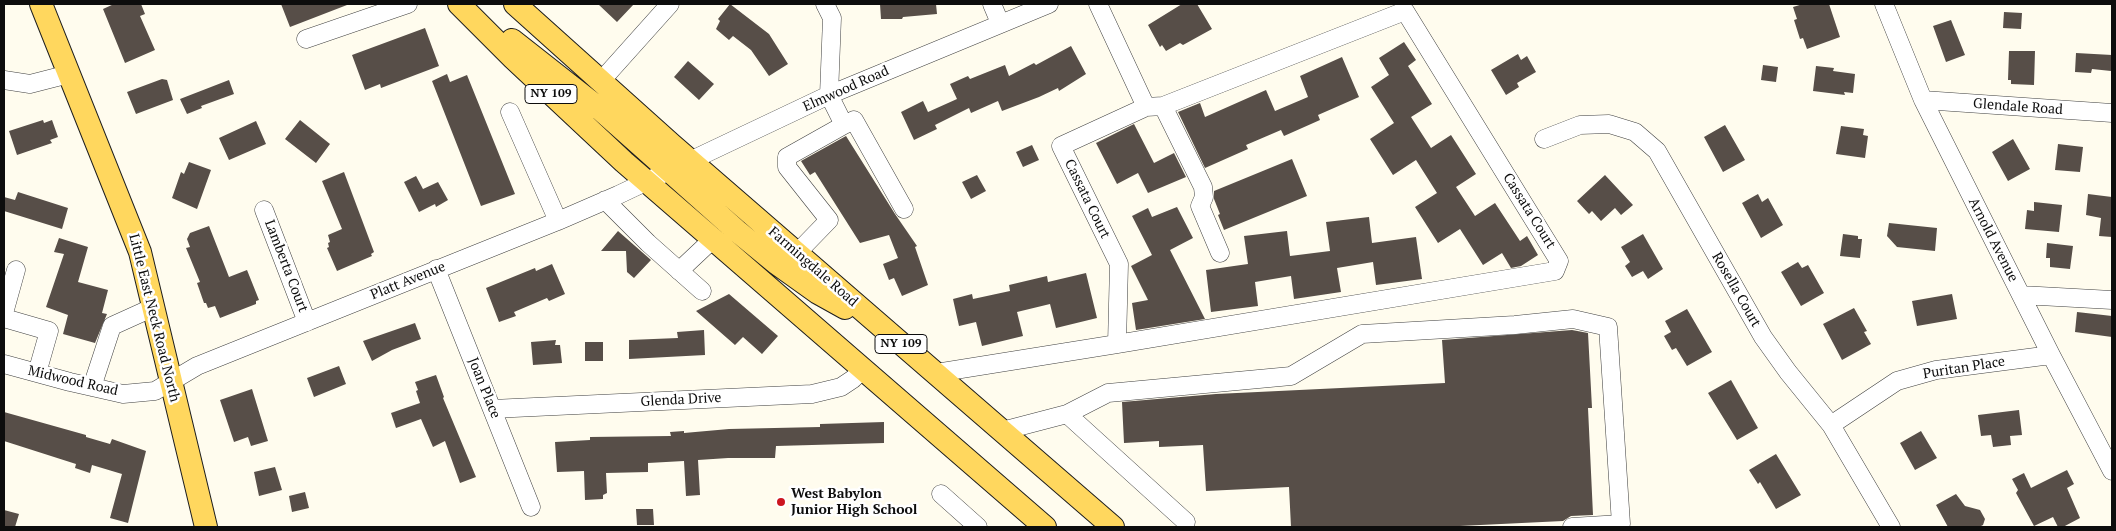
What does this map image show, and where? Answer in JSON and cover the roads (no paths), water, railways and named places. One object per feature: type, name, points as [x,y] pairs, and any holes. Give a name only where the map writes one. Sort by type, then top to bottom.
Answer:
[{"type":"main road","name":"Little East Neck Road North","points":[[41,4],[135,236],[154,307],[206,527]]},
{"type":"main road","name":"Farmingdale Road","points":[[515,4],[690,161],[1113,527]]},
{"type":"main road","points":[[465,10],[516,42],[601,110],[737,231],[795,277],[818,293],[886,330]]},
{"type":"main road","name":"NY 109","points":[[465,10],[576,118],[863,369],[1035,524]]},
{"type":"street","points":[[306,39],[408,4]]},
{"type":"street","points":[[601,81],[670,4]]},
{"type":"street","points":[[825,4],[832,18],[829,95],[844,125]]},
{"type":"street","points":[[992,4],[1000,23]]},
{"type":"street","name":"Elmwood Road","points":[[646,181],[829,95],[1049,4]]},
{"type":"street","points":[[1098,4],[1154,106],[1203,187],[1204,197],[1200,206],[1220,253]]},
{"type":"street","name":"Arnold Avenue","points":[[1884,4],[1923,100],[2051,355],[2112,471]]},
{"type":"street","name":"Cassata Court","points":[[936,374],[1117,344],[1555,270],[1559,261],[1405,11],[1154,106],[1061,146],[1119,264],[1117,344]]},
{"type":"street","points":[[4,80],[30,84],[69,74]]},
{"type":"street","name":"Glendale Road","points":[[1923,100],[2112,114]]},
{"type":"street","points":[[510,112],[558,221]]},
{"type":"street","points":[[797,253],[829,220],[787,168],[787,157],[854,120],[904,208]]},
{"type":"street","name":"Rosella Court","points":[[1544,139],[1580,125],[1610,124],[1635,132],[1657,151],[1763,337],[1788,372],[1831,425],[1891,527]]},
{"type":"street","name":"Platt Avenue","points":[[171,382],[197,366],[558,221],[646,181]]},
{"type":"street","points":[[605,200],[634,230],[702,291]]},
{"type":"street","name":"Lamberta Court","points":[[264,210],[307,322]]},
{"type":"street","points":[[679,271],[713,239]]},
{"type":"street","name":"Joan Place","points":[[436,269],[531,507]]},
{"type":"street","points":[[4,313],[16,270]]},
{"type":"street","points":[[2021,295],[2112,300]]},
{"type":"street","points":[[92,387],[112,326],[154,307]]},
{"type":"street","points":[[4,318],[49,331],[37,373]]},
{"type":"street","points":[[1002,430],[1067,414],[1108,392],[1291,376],[1362,334],[1515,325],[1574,319],[1608,327],[1621,524],[1572,527]]},
{"type":"street","name":"Puritan Place","points":[[1831,425],[1898,381],[1936,370],[2051,355]]},
{"type":"street","name":"Midwood Road","points":[[4,364],[92,387],[133,394],[156,391],[171,382]]},
{"type":"street","name":"Glenda Drive","points":[[492,409],[812,394],[841,387],[863,369]]},
{"type":"street","points":[[1067,414],[1189,526]]},
{"type":"street","points":[[940,494],[978,527]]},
{"type":"place","name":"West Babylon Junior High School","points":[[781,502]]}]
